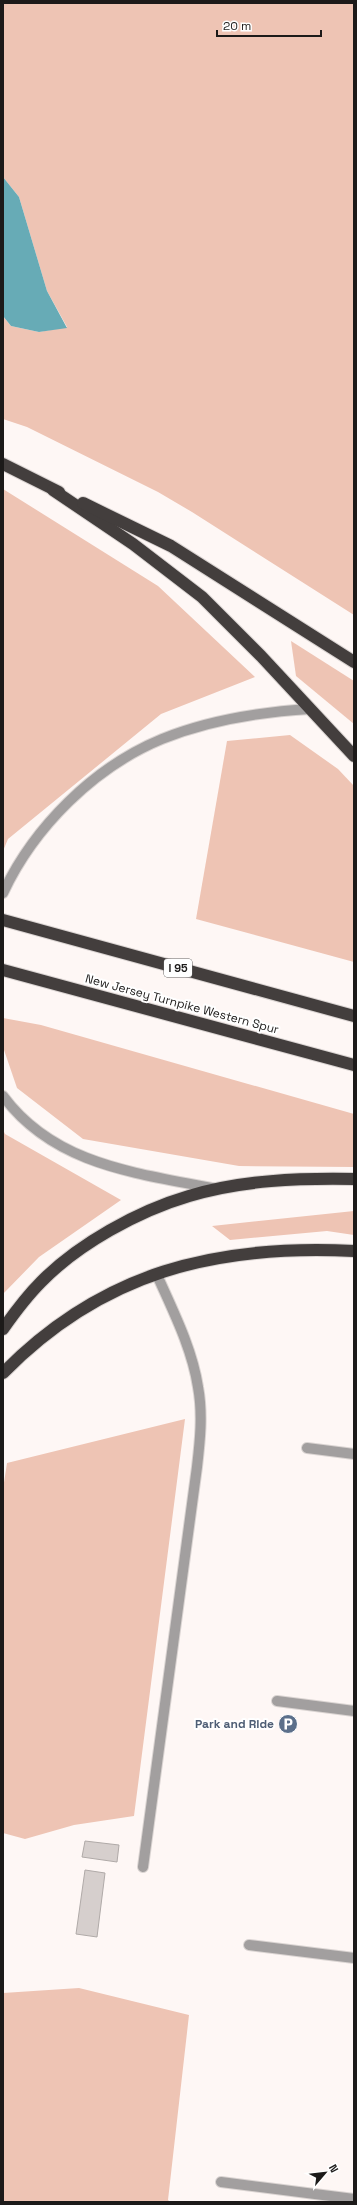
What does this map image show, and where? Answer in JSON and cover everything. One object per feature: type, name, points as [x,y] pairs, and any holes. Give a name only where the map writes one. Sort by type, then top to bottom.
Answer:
[{"type":"highway","points":[[3,464],[53,490],[171,546],[354,662]]},
{"type":"highway","points":[[53,490],[133,544],[202,597],[354,756]]},
{"type":"highway","name":"I 95","points":[[3,920],[354,1016]]},
{"type":"highway","name":"New Jersey Turnpike Western Spur","points":[[3,970],[354,1065]]},
{"type":"highway","points":[[3,1329],[21,1304],[41,1281],[85,1247],[113,1230],[165,1204],[190,1195],[219,1189],[279,1181],[354,1178]]},
{"type":"highway","points":[[3,1373],[37,1342],[85,1306],[134,1282],[222,1257],[256,1252],[317,1248],[354,1251]]},
{"type":"highway","points":[[342,1250],[354,1255]]},
{"type":"lane","points":[[3,893],[27,849],[52,820],[93,781],[137,751],[177,733],[211,724],[268,712],[310,709]]},
{"type":"lane","points":[[3,1096],[15,1112],[35,1131],[55,1145],[80,1156],[104,1165],[219,1189]]},
{"type":"lane","points":[[143,1867],[197,1467],[201,1413],[193,1361],[157,1275]]},
{"type":"lane","points":[[307,1448],[354,1454]]},
{"type":"lane","points":[[277,1701],[354,1711]]},
{"type":"lane","points":[[249,1945],[354,1958]]},
{"type":"lane","points":[[221,2182],[354,2199]]},
{"type":"shaded area","points":[[3,3],[354,3],[354,615],[158,492],[27,427],[3,419],[3,316],[11,326],[39,332],[67,327],[47,291],[19,197],[3,177]]},
{"type":"shaded area","points":[[3,489],[158,586],[255,677],[161,714],[8,839],[3,851]]},
{"type":"shaded area","points":[[291,641],[354,681],[354,724],[296,676]]},
{"type":"shaded area","points":[[290,735],[338,769],[354,786],[354,962],[196,919],[227,741]]},
{"type":"shaded area","points":[[3,1018],[41,1025],[354,1114],[354,1167],[239,1166],[83,1139],[17,1088],[3,1047]]},
{"type":"shaded area","points":[[3,1130],[5,1134],[121,1200],[39,1257],[3,1294]]},
{"type":"shaded area","points":[[354,1211],[354,1235],[327,1231],[230,1240],[212,1226]]},
{"type":"shaded area","points":[[185,1419],[134,1816],[74,1825],[25,1839],[3,1833],[3,1489],[7,1463]]},
{"type":"shaded area","points":[[79,1988],[189,2015],[168,2200],[170,2202],[3,2202],[3,1993]]},
{"type":"water","points":[[3,177],[19,197],[47,291],[67,328],[39,332],[11,326],[3,316]]},
{"type":"building","points":[[85,1841],[119,1845],[117,1862],[82,1857]]},
{"type":"building","points":[[85,1870],[105,1873],[97,1937],[76,1934]]},
{"type":"place","name":"Park and Ride","points":[[288,1724]]}]
